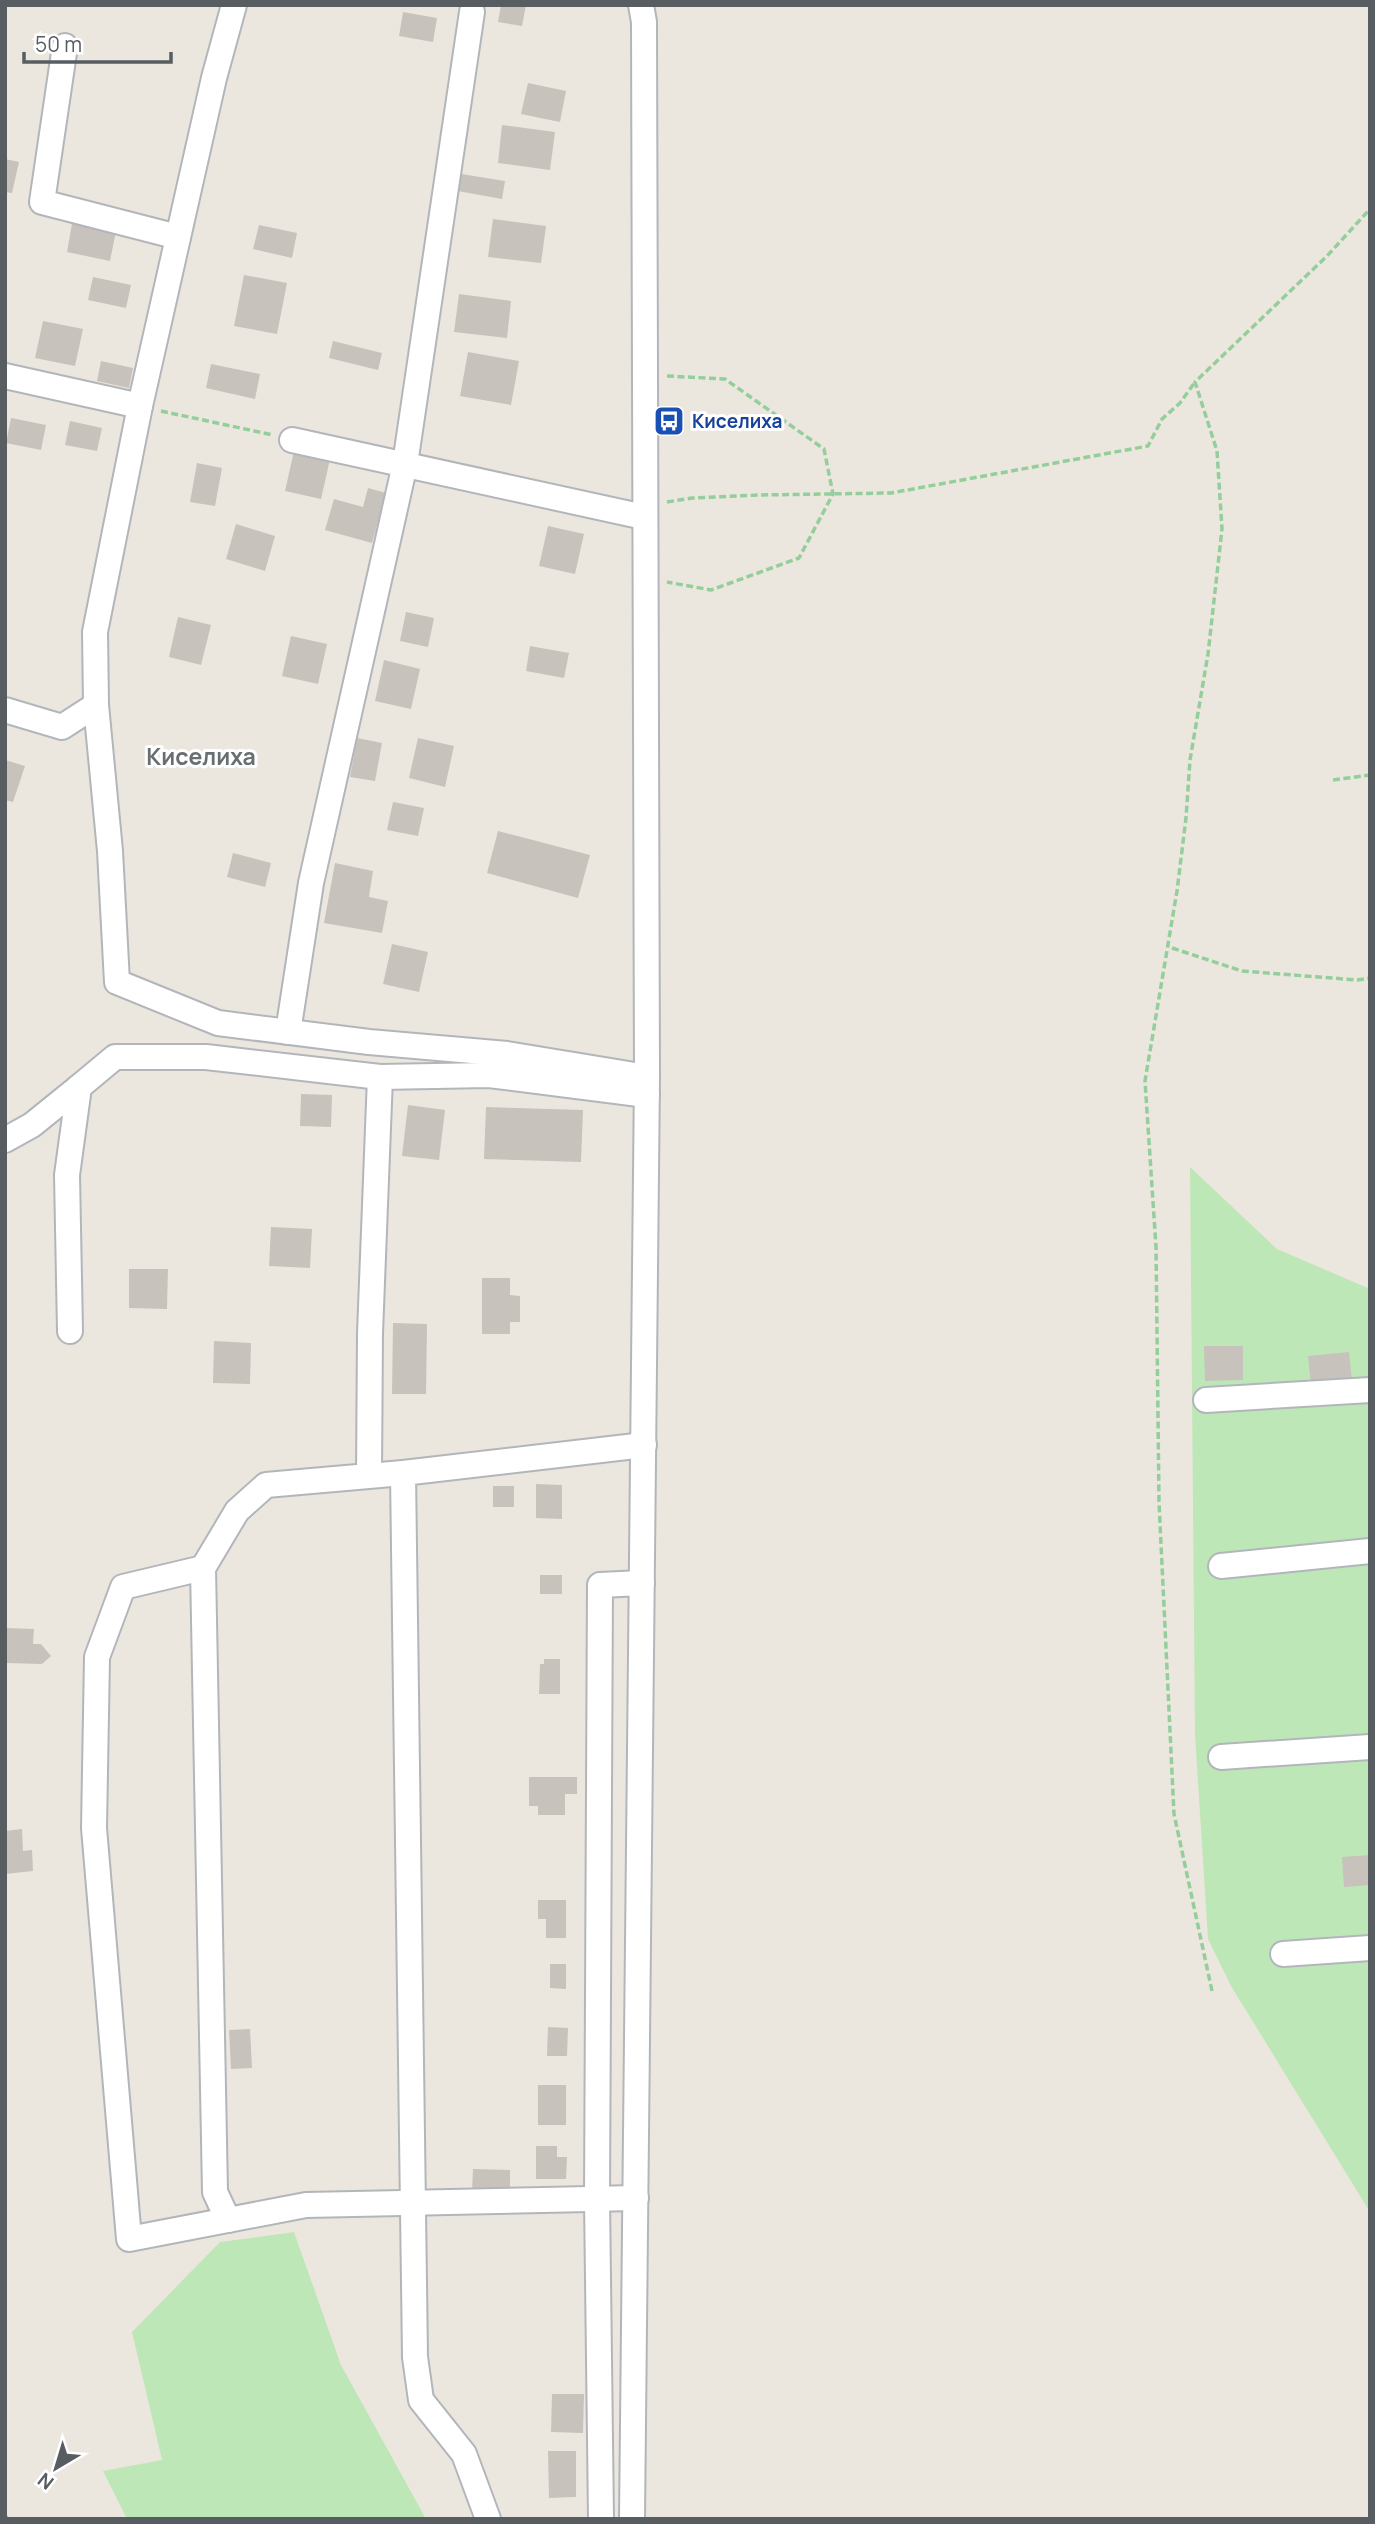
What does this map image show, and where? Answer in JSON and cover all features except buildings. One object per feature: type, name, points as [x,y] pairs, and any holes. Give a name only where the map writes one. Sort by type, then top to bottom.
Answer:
[{"type":"street","points":[[234,5],[214,78],[140,406],[95,632],[96,705],[110,851],[117,982],[218,1023],[508,1054],[647,1086]]},
{"type":"street","points":[[632,2519],[647,1086],[644,22],[641,5]]},
{"type":"street","points":[[288,1032],[311,883],[405,464],[472,12]]},
{"type":"street","points":[[65,46],[42,202],[178,237]]},
{"type":"street","points":[[5,376],[140,406]]},
{"type":"street","points":[[292,439],[644,512]]},
{"type":"street","points":[[5,710],[62,727],[96,705]]},
{"type":"street","points":[[5,1140],[32,1125],[115,1057],[206,1057],[380,1077],[489,1076],[647,1086]]},
{"type":"street","points":[[369,1475],[370,1333],[380,1077]]},
{"type":"street","points":[[70,1331],[67,1175],[79,1087]]},
{"type":"street","points":[[1206,1400],[1370,1390]]},
{"type":"street","points":[[228,2220],[215,2192],[203,1568],[237,1511],[266,1485],[403,1473],[643,1444]]},
{"type":"street","points":[[403,1473],[415,2357],[421,2400],[464,2454],[488,2519]]},
{"type":"street","points":[[1221,1566],[1370,1551]]},
{"type":"street","points":[[203,1568],[123,1587],[97,1657],[94,1828],[129,2239],[306,2205],[636,2198]]},
{"type":"street","points":[[601,2519],[597,2199],[600,1585],[642,1583]]},
{"type":"street","points":[[1221,1757],[1370,1747]]},
{"type":"street","points":[[1283,1954],[1370,1948]]},
{"type":"path","points":[[644,512],[692,498],[891,493],[1148,446],[1162,419],[1180,403],[1195,382],[1327,256],[1370,209]]},
{"type":"path","points":[[643,374],[725,379],[824,449],[833,494],[799,558],[711,590],[644,578]]},
{"type":"path","points":[[1195,382],[1217,451],[1222,529],[1208,654],[1190,760],[1186,818],[1170,947],[1145,1081],[1156,1247],[1159,1502],[1174,1814],[1212,1991]]},
{"type":"path","points":[[140,406],[292,439]]},
{"type":"path","points":[[1333,780],[1370,775]]},
{"type":"path","points":[[1170,947],[1241,971],[1357,980],[1370,978]]},
{"type":"green space","points":[[1190,1167],[1277,1249],[1370,1289],[1370,2212],[1231,1986],[1208,1939],[1195,1735]]},
{"type":"green space","points":[[294,2232],[341,2365],[426,2519],[127,2519],[103,2471],[162,2460],[132,2332],[220,2242]]},
{"type":"place","name":"Киселиха","points":[[669,421]]},
{"type":"district","name":"Киселиха","points":[[201,757]]}]
